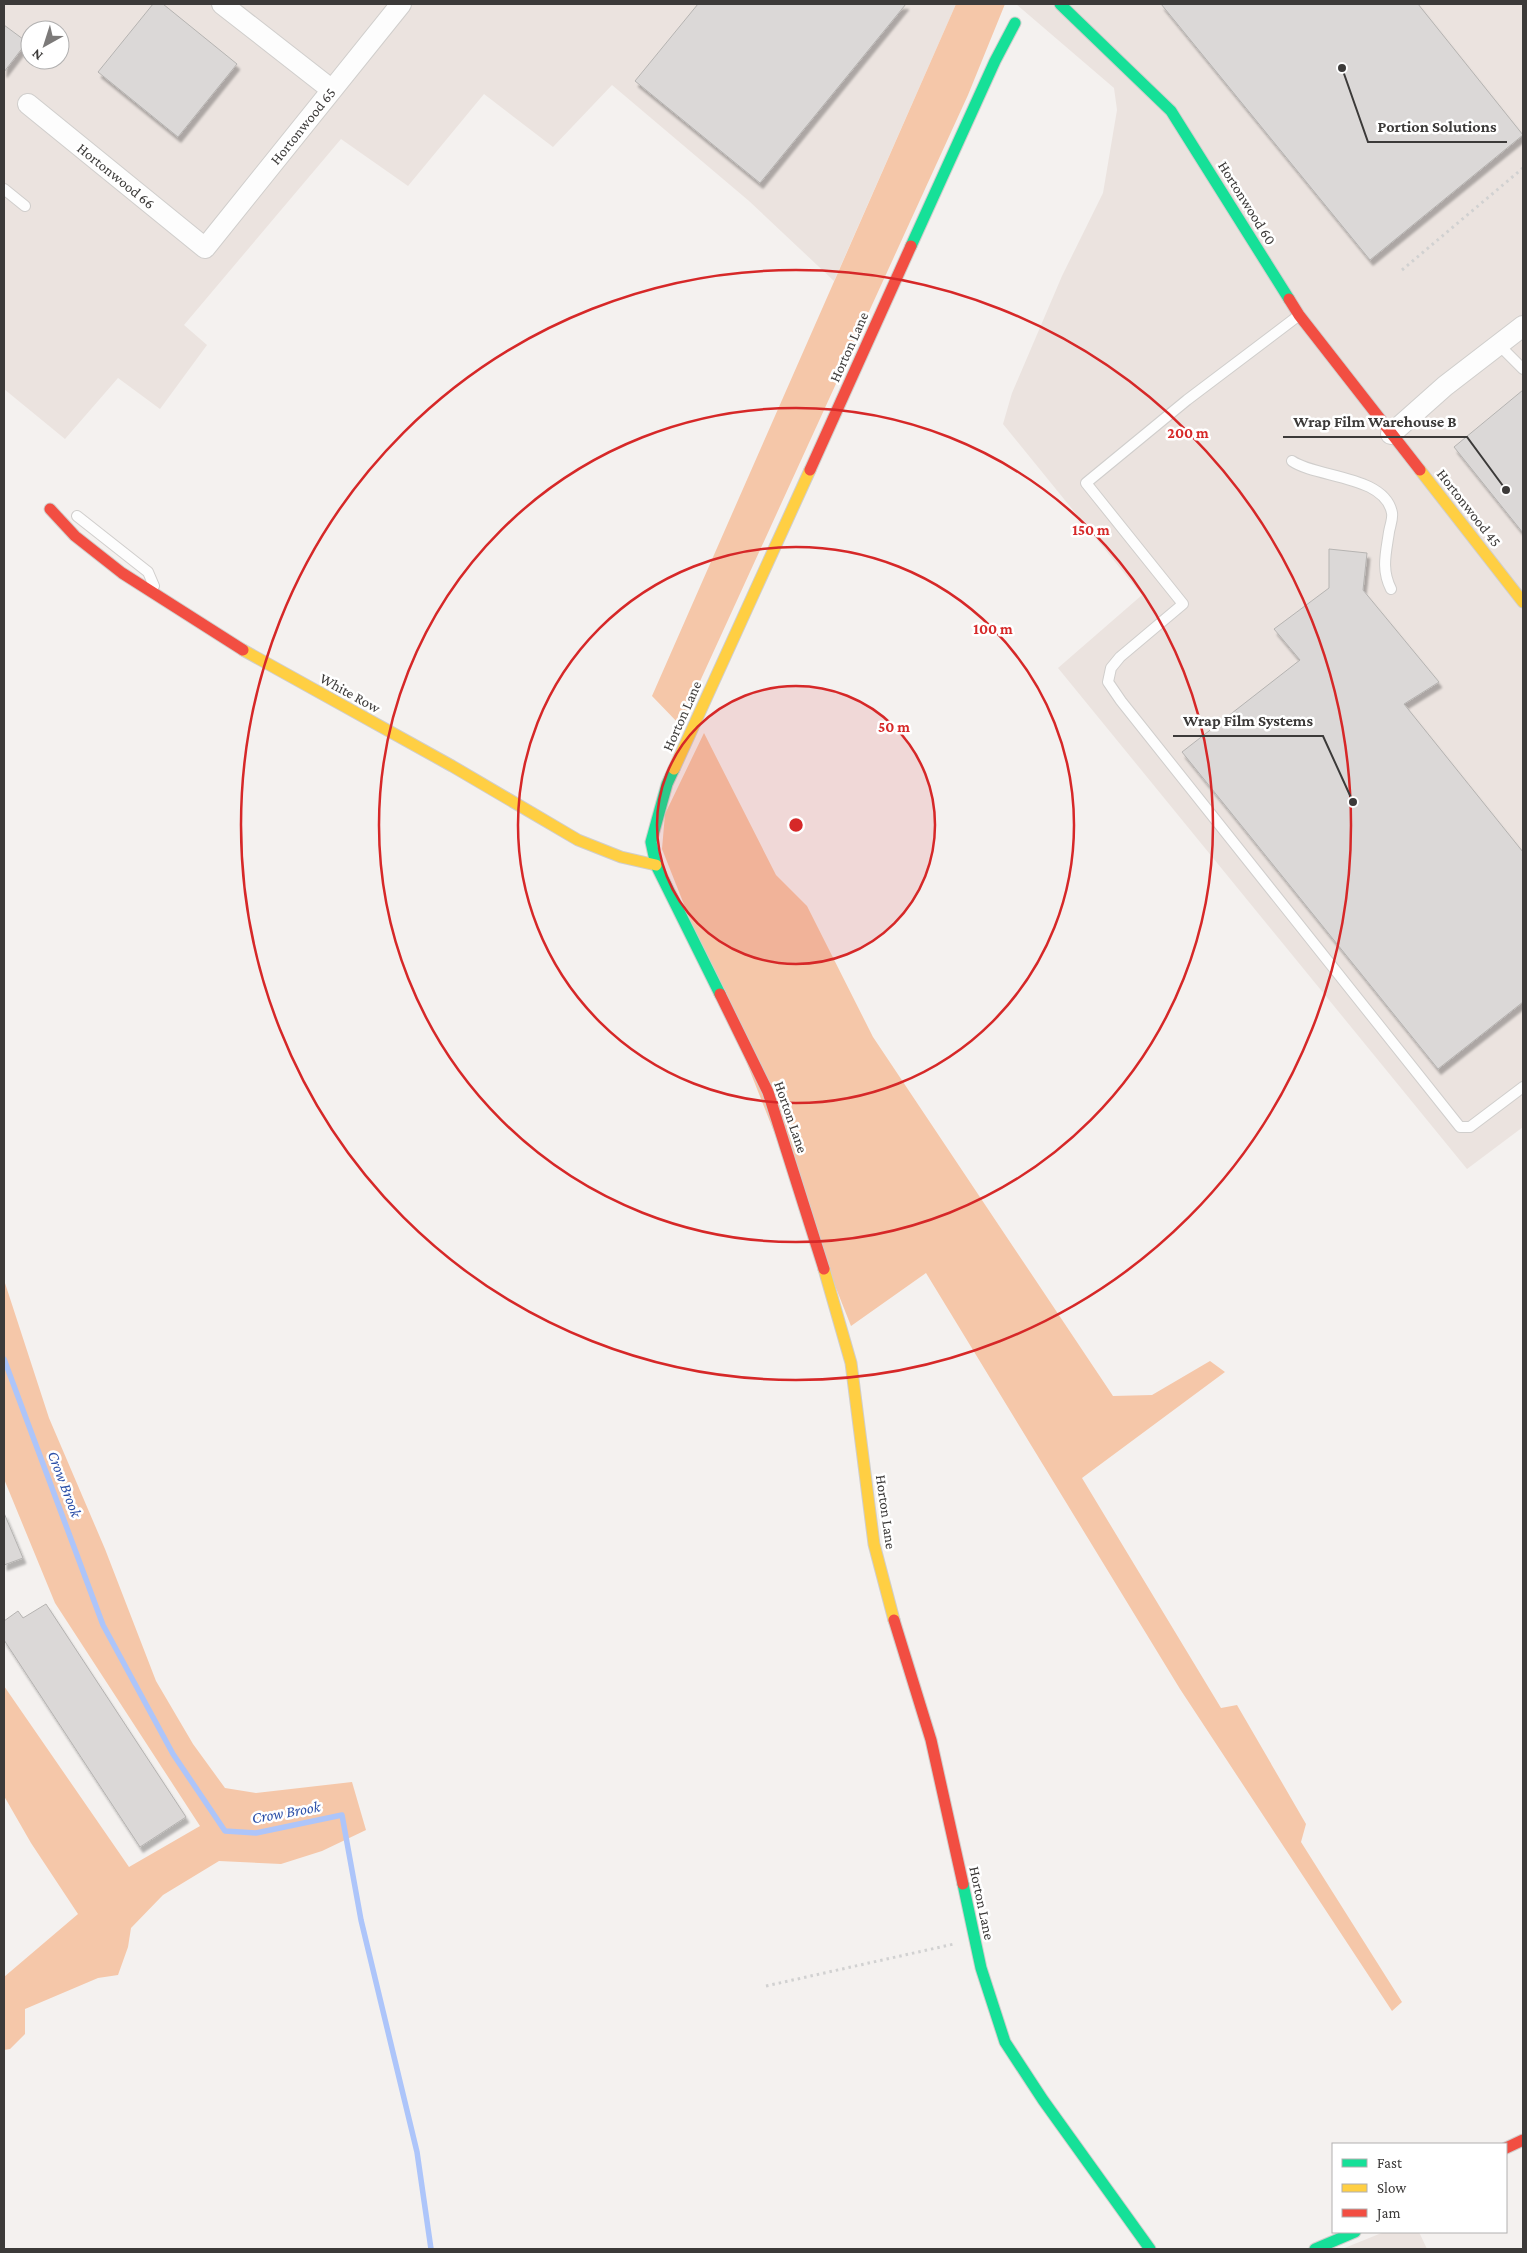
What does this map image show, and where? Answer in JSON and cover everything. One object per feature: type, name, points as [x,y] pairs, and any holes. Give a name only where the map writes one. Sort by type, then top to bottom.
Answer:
[{"type":"street","points":[[222,4],[332,90]]},
{"type":"street","name":"Hortonwood 65","points":[[205,248],[401,4]]},
{"type":"street","name":"Hortonwood 60","points":[[1060,4],[1171,110],[1299,315],[1391,434]]},
{"type":"street","name":"Horton Lane","points":[[1015,23],[995,60],[668,784],[651,842],[656,865],[768,1092],[823,1267],[851,1363],[874,1544],[892,1614],[930,1740],[974,1939],[1005,2042],[1043,2100],[1150,2249]]},
{"type":"street","name":"Hortonwood 66","points":[[28,104],[205,248]]},
{"type":"street","points":[[1391,434],[1445,386],[1523,326]]},
{"type":"street","name":"Hortonwood 45","points":[[1391,434],[1523,602]]},
{"type":"street","name":"White Row","points":[[50,510],[75,536],[122,573],[234,645],[452,766],[578,840],[621,856],[656,865]]},
{"type":"street","points":[[1507,2148],[1523,2140]]},
{"type":"street","points":[[1319,2249],[1353,2233]]},
{"type":"lane","points":[[4,189],[25,206]]},
{"type":"lane","points":[[1299,315],[1187,400],[1086,483],[1183,604],[1120,657],[1111,668],[1108,682],[1116,695],[1460,1127],[1470,1128],[1523,1087]]},
{"type":"lane","points":[[1499,345],[1523,369]]},
{"type":"lane","points":[[1292,461],[1300,467],[1357,481],[1381,496],[1392,512],[1384,567],[1391,589]]},
{"type":"lane","points":[[77,516],[148,572],[160,598]]},
{"type":"path","points":[[1402,270],[1523,168]]},
{"type":"path","points":[[766,1986],[974,1939]]},
{"type":"shaded area","points":[[4,4],[956,4],[834,281],[749,201],[612,85],[553,147],[484,94],[408,186],[341,139],[184,325],[207,345],[160,409],[118,378],[65,439],[4,389]]},
{"type":"shaded area","points":[[956,4],[1005,4],[968,95],[680,725],[652,696]]},
{"type":"shaded area","points":[[1016,4],[1523,4],[1523,1127],[1467,1169],[1058,668],[1142,595],[1003,424],[1012,393],[1062,276],[1103,193],[1117,110],[1114,88]]},
{"type":"shaded area","points":[[704,733],[776,875],[807,906],[873,1037],[1113,1396],[1152,1395],[1210,1361],[1225,1372],[1082,1478],[1221,1708],[1237,1705],[1306,1824],[1301,1842],[1402,2002],[1392,2011],[1180,1689],[926,1273],[851,1326],[662,849],[665,814]]},
{"type":"shaded area","points":[[4,1280],[49,1418],[105,1549],[156,1681],[193,1744],[225,1788],[256,1793],[352,1782],[366,1830],[322,1851],[281,1864],[219,1861],[163,1895],[131,1928],[128,1947],[118,1975],[98,1978],[25,2009],[25,2034],[10,2049],[4,2050],[4,1977],[78,1914],[31,1843],[4,1796],[4,1686],[129,1867],[200,1826],[55,1603],[4,1479]]},
{"type":"shaded area","points":[[1382,2233],[1419,2233],[1427,2249],[1342,2249]]},
{"type":"building","points":[[153,4],[163,4],[237,64],[178,137],[98,72]]},
{"type":"building","points":[[698,4],[906,4],[760,183],[635,81]]},
{"type":"building","points":[[1161,4],[1418,4],[1523,135],[1370,260]]},
{"type":"building","points":[[4,25],[20,37],[20,51],[4,72]]},
{"type":"building","points":[[1523,390],[1523,533],[1454,447]]},
{"type":"building","points":[[1329,549],[1367,553],[1363,590],[1439,682],[1404,704],[1523,852],[1523,1002],[1438,1069],[1182,752],[1300,660],[1274,629],[1329,588]]},
{"type":"building","points":[[4,1513],[23,1558],[4,1565]]},
{"type":"building","points":[[46,1604],[186,1817],[140,1847],[4,1640],[4,1621],[18,1611],[23,1618]]},
{"type":"waterway","name":"Crow Brook","points":[[4,1359],[103,1625],[173,1754],[225,1831],[256,1833],[342,1815],[361,1920],[417,2152],[431,2249]]},
{"type":"traffic: fast","points":[[1060,4],[1171,111],[1289,299]]},
{"type":"traffic: fast","points":[[911,246],[995,61],[1015,23]]},
{"type":"traffic: fast","points":[[674,769],[667,784],[651,842],[656,865],[720,994]]},
{"type":"traffic: fast","points":[[963,1884],[981,1968],[1005,2042],[1043,2100],[1150,2249]]},
{"type":"traffic: fast","points":[[1315,2249],[1353,2233]]},
{"type":"traffic: slow","points":[[674,769],[810,470]]},
{"type":"traffic: slow","points":[[1420,470],[1523,602]]},
{"type":"traffic: slow","points":[[243,650],[452,766],[578,840],[621,857],[656,865]]},
{"type":"traffic: slow","points":[[824,1269],[851,1363],[874,1544],[894,1620]]},
{"type":"traffic: jam","points":[[810,470],[911,246]]},
{"type":"traffic: jam","points":[[1289,299],[1299,315],[1420,470]]},
{"type":"traffic: jam","points":[[50,509],[75,536],[122,573],[243,650]]},
{"type":"traffic: jam","points":[[720,994],[768,1092],[824,1269]]},
{"type":"traffic: jam","points":[[894,1620],[931,1740],[963,1884]]},
{"type":"traffic: jam","points":[[1507,2148],[1523,2140]]},
{"type":"place","name":"Portion Solutions","points":[[1342,68]]},
{"type":"place","name":"Wrap Film Warehouse B","points":[[1506,490]]},
{"type":"place","name":"Wrap Film Systems","points":[[1353,802]]}]
